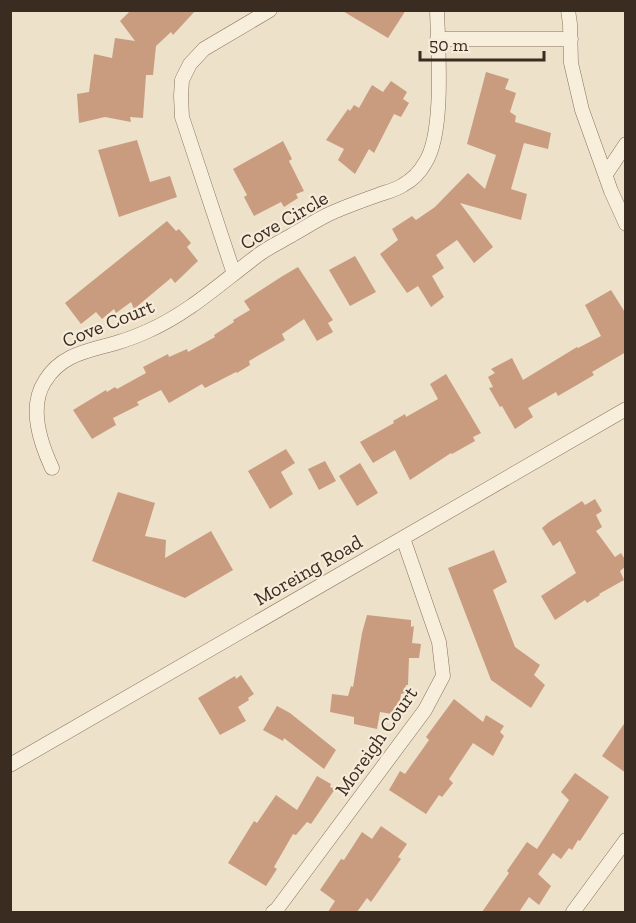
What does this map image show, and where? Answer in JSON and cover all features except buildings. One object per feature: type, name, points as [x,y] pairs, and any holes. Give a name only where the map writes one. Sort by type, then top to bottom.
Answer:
[{"type":"street","name":"Cove Circle","points":[[270,10],[204,49],[190,64],[182,80],[182,117],[234,274],[260,254],[326,216],[354,203],[402,186],[415,177],[427,162],[433,146],[438,109],[437,10]]},
{"type":"street","points":[[568,10],[571,63],[582,110],[611,191],[626,225]]},
{"type":"street","points":[[437,39],[571,39]]},
{"type":"street","points":[[606,174],[626,144]]},
{"type":"street","name":"Cove Court","points":[[52,468],[43,448],[39,431],[38,396],[45,381],[58,365],[92,348],[119,342],[149,331],[182,312],[234,274]]},
{"type":"street","name":"Moreing Road","points":[[10,765],[626,409]]},
{"type":"street","name":"Moreigh Court","points":[[273,912],[425,710],[442,676],[440,642],[403,538]]},
{"type":"street","points":[[573,912],[626,840]]}]
